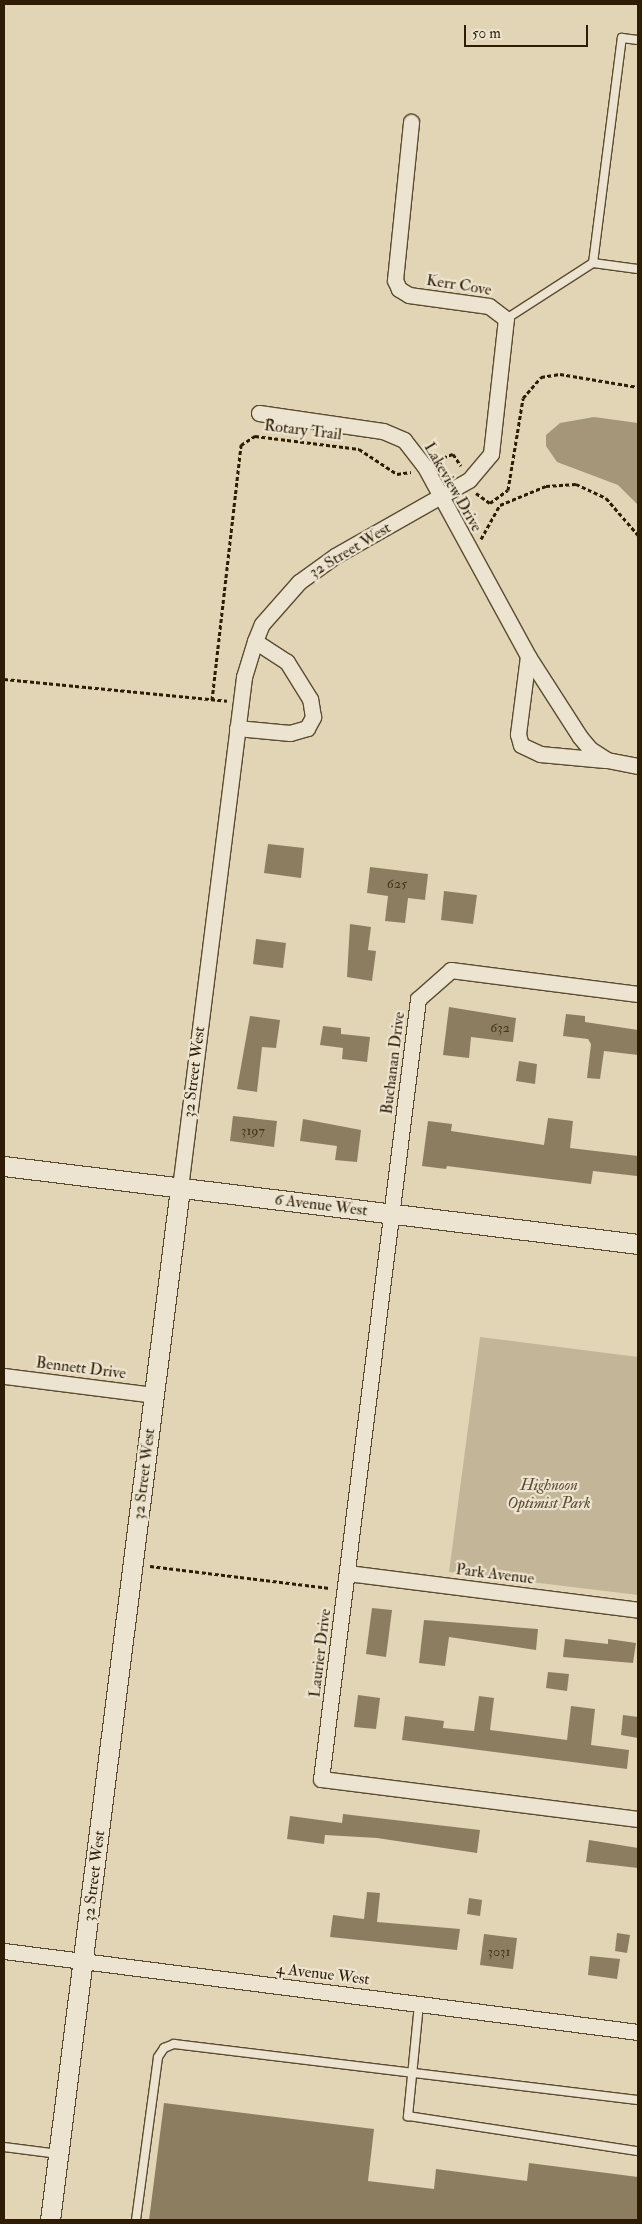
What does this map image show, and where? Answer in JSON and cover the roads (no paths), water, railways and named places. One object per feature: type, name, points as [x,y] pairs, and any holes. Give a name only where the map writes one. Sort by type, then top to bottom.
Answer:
[{"type":"street","name":"Kerr Cove","points":[[411,122],[395,280],[399,289],[410,295],[489,306],[506,319]]},
{"type":"street","points":[[440,496],[469,480],[491,454],[506,319]]},
{"type":"street","name":"Lakeview Drive","points":[[259,413],[388,433],[404,440],[425,467],[528,656],[590,749],[607,760]]},
{"type":"street","name":"32 Street West","points":[[50,2220],[244,677],[262,624],[298,582],[440,496]]},
{"type":"street","points":[[238,728],[290,732],[307,728],[312,717],[310,699],[287,662],[255,640]]},
{"type":"street","name":"Lakeview Drive","points":[[528,656],[518,734],[521,744],[540,754],[607,760],[638,766]]},
{"type":"street","name":"Buchanan Drive","points":[[393,1214],[418,999],[451,970],[638,994]]},
{"type":"street","name":"6 Avenue West","points":[[4,1166],[638,1244]]},
{"type":"street","name":"Laurier Drive","points":[[393,1214],[321,1779],[638,1819]]},
{"type":"street","name":"Bennett Drive","points":[[4,1376],[154,1395]]},
{"type":"street","name":"Park Avenue","points":[[347,1573],[638,1610]]},
{"type":"street","name":"4 Avenue West","points":[[4,1951],[638,2032]]},
{"type":"lane","points":[[593,262],[622,38],[638,40]]},
{"type":"lane","points":[[506,319],[593,262],[638,269]]},
{"type":"lane","points":[[419,2004],[406,2108],[408,2116],[414,2120],[638,2151]]},
{"type":"lane","points":[[136,2220],[158,2057],[164,2048],[174,2044],[410,2075],[638,2100]]},
{"type":"lane","points":[[4,2147],[59,2154]]},
{"type":"park label","name":"Highnoon Optimist Park","points":[[549,1494]]}]
